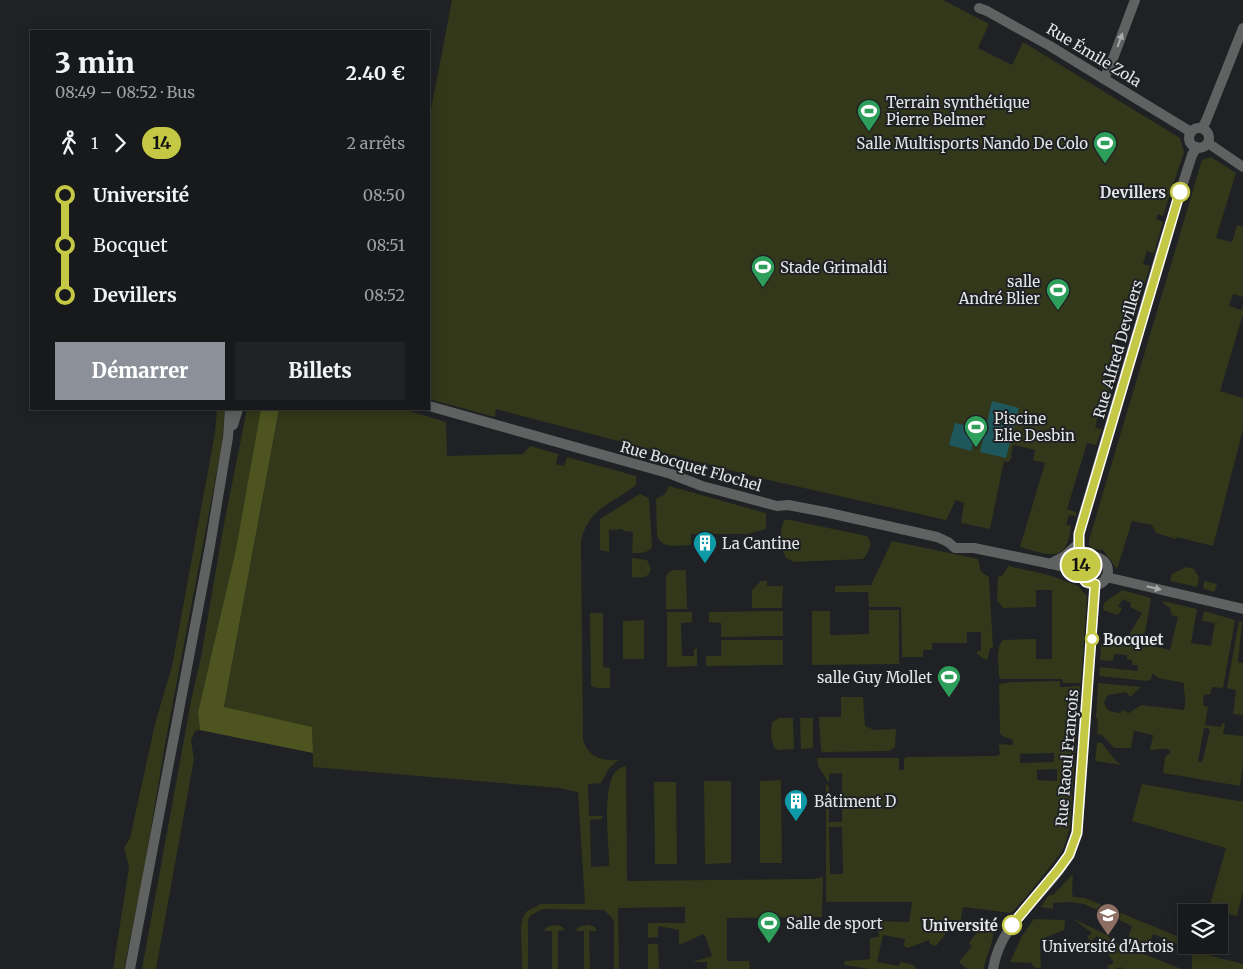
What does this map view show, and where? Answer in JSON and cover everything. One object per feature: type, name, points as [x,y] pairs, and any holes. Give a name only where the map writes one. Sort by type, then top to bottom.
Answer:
[{"type":"street","points":[[1104,79],[1135,0]]},
{"type":"street","name":"Rue Émile Zola","points":[[979,8],[1042,42],[1191,132]]},
{"type":"street","points":[[1202,128],[1243,28]]},
{"type":"street","points":[[1202,128],[1194,129],[1191,132],[1191,143],[1197,147],[1208,143]]},
{"type":"street","points":[[1202,128],[1208,134],[1208,143]]},
{"type":"street","points":[[1208,143],[1243,167]]},
{"type":"street","name":"Rue Alfred Devillers","points":[[1078,544],[1082,520],[1161,252],[1192,155],[1197,147]]},
{"type":"street","name":"Rue Bocquet Flochel","points":[[430,406],[671,474],[702,486],[762,502],[825,512],[948,542],[965,543],[974,548],[1080,570]]},
{"type":"street","points":[[130,969],[210,546],[228,437],[230,410]]},
{"type":"street","points":[[228,437],[238,410]]},
{"type":"street","points":[[1050,564],[1065,556],[1078,544],[1086,559]]},
{"type":"street","points":[[1096,557],[1105,562],[1107,567],[1106,576],[1102,582],[1090,584],[1082,579],[1080,570],[1086,559],[1096,557]]},
{"type":"street","points":[[1106,576],[1243,609]]},
{"type":"street","name":"Rue Raoul François","points":[[993,969],[998,952],[1011,926],[1069,855],[1077,833],[1095,584]]},
{"type":"green space","name":"Stade Grimaldi","points":[[452,0],[943,0],[989,24],[978,48],[1012,65],[1023,42],[1180,138],[1184,152],[1163,216],[1158,214],[1156,219],[1163,222],[1154,253],[1147,251],[1143,264],[1150,266],[1144,285],[1134,283],[1114,349],[1124,352],[1120,367],[1114,366],[1111,376],[1115,378],[1105,417],[1098,416],[1095,428],[1102,429],[1096,445],[1087,443],[1067,509],[1076,512],[1076,516],[1069,515],[1066,525],[1071,526],[1067,544],[1062,551],[1051,554],[1020,547],[1045,463],[1033,460],[1035,450],[1015,445],[1013,446],[1009,462],[1004,461],[990,529],[961,523],[964,503],[956,500],[946,520],[764,479],[496,409],[495,417],[430,399],[430,115]]},
{"type":"green space","points":[[1211,157],[1236,173],[1216,238],[1232,242],[1237,225],[1243,227],[1243,297],[1233,294],[1229,306],[1241,310],[1243,304],[1243,314],[1220,391],[1243,398],[1243,429],[1213,546],[1156,533],[1152,525],[1132,521],[1117,569],[1103,550],[1093,549],[1089,545],[1089,540],[1202,160]]},
{"type":"green space","points":[[217,410],[225,410],[221,449],[166,739],[143,876],[124,969],[113,969],[129,867],[124,848],[130,838],[155,724],[172,666],[215,433]]},
{"type":"green space","points":[[247,410],[262,410],[236,549],[198,712],[200,730],[195,731],[191,741],[194,759],[156,969],[142,969],[192,696],[201,657],[223,529]]},
{"type":"green space","points":[[261,410],[279,410],[224,707],[312,727],[313,753],[200,730],[198,712],[236,549]]},
{"type":"green space","points":[[279,410],[405,410],[446,422],[447,456],[523,454],[530,446],[558,454],[556,464],[564,466],[567,457],[636,476],[636,485],[602,508],[589,521],[581,541],[583,739],[588,750],[596,757],[606,760],[618,760],[608,770],[601,783],[588,784],[589,816],[602,816],[602,819],[590,820],[591,867],[609,866],[607,809],[609,787],[615,772],[621,767],[626,766],[627,881],[812,879],[823,877],[822,917],[727,918],[727,961],[749,961],[750,969],[707,969],[707,962],[692,962],[712,956],[703,934],[680,945],[679,930],[658,926],[658,937],[648,938],[648,923],[685,923],[685,907],[618,908],[619,969],[614,969],[614,922],[604,910],[543,909],[531,915],[528,920],[528,969],[522,969],[521,927],[523,917],[527,911],[541,904],[585,904],[578,792],[559,788],[313,767],[312,727],[224,708]]},
{"type":"green space","points":[[669,486],[766,513],[766,529],[748,534],[691,534],[691,545],[667,545],[659,540],[657,536],[656,499],[665,494]]},
{"type":"green space","points":[[640,494],[649,498],[652,547],[646,552],[632,553],[633,532],[623,531],[623,529],[609,530],[609,552],[600,550],[600,519]]},
{"type":"green space","points":[[784,520],[867,536],[871,543],[863,559],[794,562],[786,558],[782,549],[781,530]]},
{"type":"green space","points":[[892,541],[978,559],[981,572],[989,577],[993,648],[990,648],[986,660],[977,654],[977,651],[981,651],[981,632],[967,632],[967,643],[932,643],[932,650],[923,650],[923,657],[902,657],[901,607],[869,607],[868,592],[835,592],[835,586],[871,585]]},
{"type":"green space","points":[[632,558],[647,560],[651,569],[648,575],[641,578],[632,577]]},
{"type":"green space","points":[[1008,566],[1049,575],[1078,586],[1087,596],[1081,683],[1063,683],[1062,679],[1001,679],[999,677],[998,652],[1003,640],[1036,639],[1036,659],[1052,659],[1052,590],[1036,590],[1036,607],[1003,608],[997,600],[998,577],[1003,575]]},
{"type":"green space","points":[[1186,567],[1194,569],[1199,578],[1197,587],[1170,581],[1172,574]]},
{"type":"green space","points":[[673,570],[686,570],[687,609],[666,609],[666,577]]},
{"type":"green space","points":[[761,581],[767,581],[767,586],[783,586],[782,608],[752,608],[752,590]]},
{"type":"green space","points":[[1204,581],[1217,584],[1215,591],[1203,588]]},
{"type":"green space","points":[[1122,590],[1151,598],[1143,644],[1170,650],[1178,617],[1172,615],[1170,608],[1163,601],[1197,609],[1191,643],[1211,646],[1215,623],[1202,621],[1204,611],[1235,620],[1223,688],[1212,687],[1210,695],[1204,694],[1203,705],[1208,707],[1205,725],[1221,727],[1222,723],[1225,724],[1223,734],[1243,736],[1243,764],[1240,786],[1163,773],[1165,757],[1171,752],[1164,749],[1150,750],[1153,735],[1134,731],[1131,748],[1114,748],[1102,735],[1097,734],[1098,683],[1141,687],[1130,697],[1126,692],[1108,695],[1104,702],[1106,708],[1112,712],[1121,713],[1122,710],[1129,713],[1141,705],[1184,710],[1185,703],[1184,683],[1158,678],[1153,673],[1148,681],[1099,676],[1100,667],[1137,671],[1138,665],[1132,665],[1132,660],[1127,659],[1127,655],[1114,654],[1113,661],[1100,660],[1101,643],[1132,646],[1135,641],[1127,638],[1142,613],[1130,607],[1131,603],[1123,599],[1118,606],[1122,609],[1118,615],[1103,610],[1104,603]],"holes":[[[1204,728],[1208,728],[1210,731],[1202,762],[1198,761]]]},
{"type":"green space","points":[[869,610],[899,610],[899,664],[812,665],[812,611],[830,611],[830,635],[869,634]]},
{"type":"green space","points":[[783,611],[783,636],[721,637],[721,623],[709,622],[709,612]]},
{"type":"green space","points":[[667,612],[692,612],[692,622],[681,623],[682,656],[694,656],[694,649],[697,649],[697,666],[667,667]]},
{"type":"green space","points":[[590,613],[603,613],[603,667],[610,668],[610,688],[591,686]]},
{"type":"green space","points":[[644,620],[644,659],[623,659],[623,621]]},
{"type":"green space","points":[[1239,621],[1242,622],[1238,662],[1243,663],[1243,715],[1233,714],[1236,690],[1227,688]]},
{"type":"green space","points":[[721,640],[783,640],[783,665],[706,666],[706,656],[721,656]]},
{"type":"green space","points":[[1060,681],[1060,687],[1080,686],[1070,826],[1062,851],[1011,913],[963,907],[959,930],[950,928],[936,946],[930,944],[929,940],[908,948],[904,946],[905,939],[883,935],[877,962],[899,966],[900,962],[914,965],[916,969],[869,969],[844,965],[845,961],[870,959],[870,938],[879,937],[877,921],[909,922],[912,902],[826,902],[826,783],[829,787],[829,822],[842,822],[842,773],[829,774],[829,783],[818,766],[817,758],[899,758],[899,770],[904,770],[904,759],[906,757],[997,756],[1000,754],[999,744],[1013,745],[1013,740],[1002,736],[1000,733],[999,684]],"holes":[[[1054,753],[1054,762],[1020,763],[1020,754]],[[1057,769],[1057,781],[1037,780],[1037,770]],[[829,827],[842,827],[843,874],[830,874]]]},
{"type":"green space","points":[[841,697],[863,697],[865,726],[874,730],[896,729],[895,747],[889,751],[821,751],[819,717],[841,717]]},
{"type":"green space","points":[[779,718],[793,718],[794,749],[779,750],[774,748],[771,736],[772,722]]},
{"type":"green space","points":[[800,718],[813,718],[813,748],[801,749]]},
{"type":"green space","points":[[1097,742],[1102,743],[1121,765],[1095,761]]},
{"type":"green space","points":[[781,780],[782,863],[760,863],[760,781]]},
{"type":"green space","points":[[704,781],[731,781],[731,863],[705,864]]},
{"type":"green space","points":[[654,782],[676,782],[677,864],[655,864]]},
{"type":"green space","points":[[1142,784],[1243,801],[1243,891],[1237,916],[1228,914],[1228,904],[1210,904],[1226,848],[1132,821]]},
{"type":"green space","points":[[1073,874],[1073,897],[1085,898],[1178,937],[1178,944],[1153,934],[1148,948],[1128,938],[1132,926],[1084,904],[1070,902],[1053,903],[1053,909],[1041,907],[1049,895],[1053,895]]},
{"type":"green space","points":[[1072,918],[1109,936],[1112,941],[1181,969],[1122,969],[1121,967],[1109,969],[1107,966],[1114,963],[1097,936],[1091,941],[1087,937],[1092,933]]},
{"type":"green space","points":[[1034,919],[1065,920],[1064,930],[1040,940],[1041,969],[1033,967],[1032,963],[1010,962],[1022,936]]},
{"type":"green space","points":[[989,920],[996,921],[984,969],[967,969],[959,962],[972,946],[969,943],[977,932],[987,933]]},
{"type":"green space","points":[[588,925],[595,927],[597,931],[589,931],[590,969],[584,969],[584,931],[575,931],[580,926]]},
{"type":"green space","points":[[561,926],[565,930],[558,931],[558,969],[552,969],[552,931],[544,931],[547,927]]},
{"type":"green space","points":[[648,944],[658,944],[659,969],[648,969]]},
{"type":"green space","points":[[1192,954],[1208,954],[1243,964],[1243,969],[1192,969]]},
{"type":"sand","points":[[1096,565],[1099,566],[1099,576],[1092,577],[1089,576],[1088,569],[1089,566]]},
{"type":"water","points":[[992,401],[1019,408],[1006,458],[980,452]]},
{"type":"water","points":[[955,423],[977,428],[971,451],[949,445]]},
{"type":"bus line","name":"14","points":[[1012,925],[1069,855],[1077,833],[1095,584],[1086,582],[1080,575],[1081,566],[1086,559],[1079,548],[1079,534],[1088,498],[1180,192]]},
{"type":"place","name":"Terrain synthétique Pierre Belmer","points":[[869,132]]},
{"type":"place","name":"Salle Multisports Nando De Colo","points":[[1105,164]]},
{"type":"place","name":"Devillers","points":[[1180,192]]},
{"type":"place","name":"Stade Grimaldi","points":[[763,288]]},
{"type":"place","name":"salle André Blier","points":[[1058,311]]},
{"type":"place","name":"Piscine Elie Desbin","points":[[976,448]]},
{"type":"place","name":"La Cantine","points":[[705,564]]},
{"type":"place","name":"Bocquet","points":[[1092,639]]},
{"type":"place","name":"salle Guy Mollet","points":[[949,698]]},
{"type":"place","name":"Bâtiment D","points":[[796,822]]},
{"type":"place","name":"Université","points":[[1012,925]]},
{"type":"place","name":"Université d'Artois","points":[[1108,936]]},
{"type":"place","name":"Salle de sport","points":[[769,944]]}]
